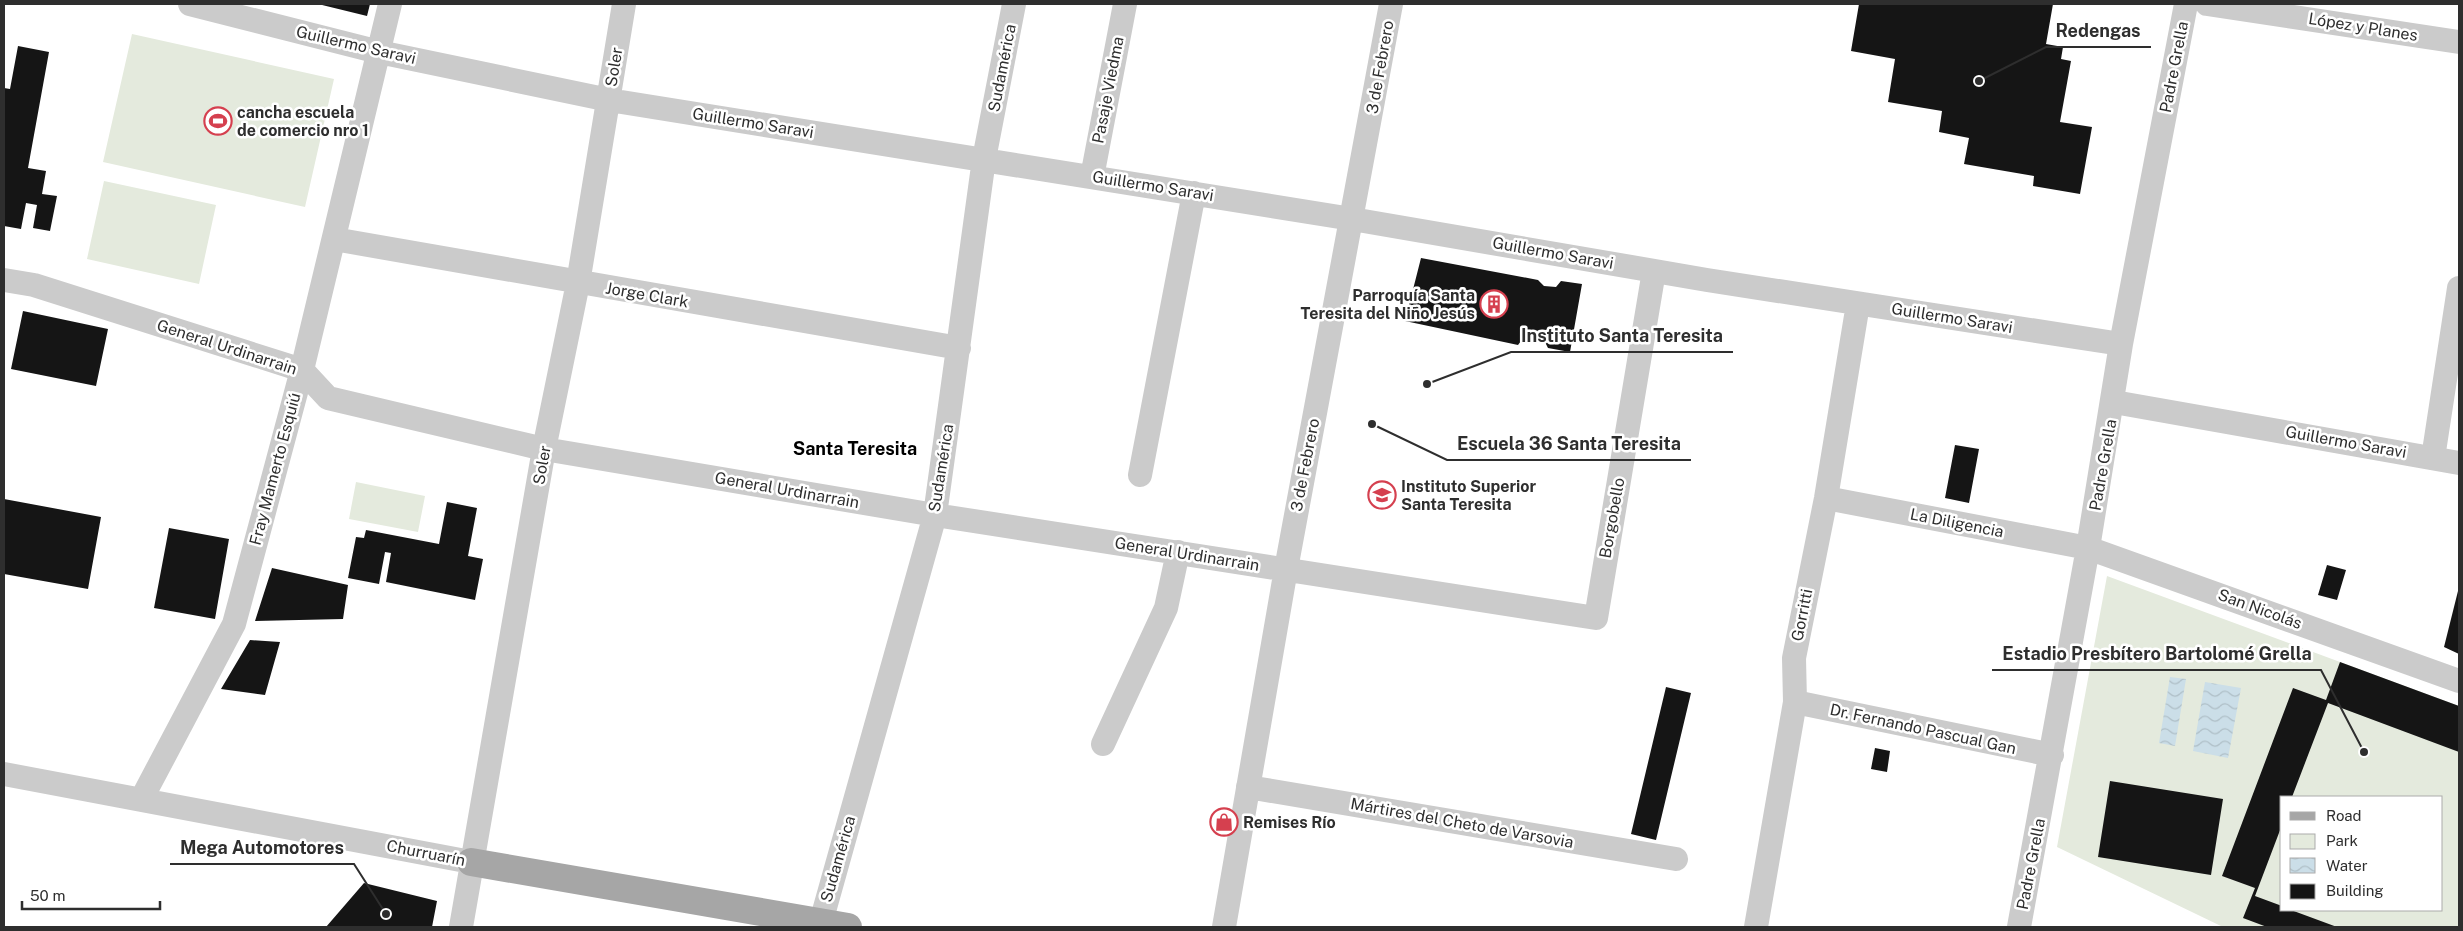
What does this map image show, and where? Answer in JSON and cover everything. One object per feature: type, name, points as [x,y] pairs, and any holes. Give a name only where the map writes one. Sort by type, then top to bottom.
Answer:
[{"type":"main road","name":"Churruarín","points":[[471,862],[839,926]]},
{"type":"street","name":"Guillermo Saravi","points":[[190,4],[379,52],[609,100],[1092,176],[1858,304],[2121,344]]},
{"type":"street","name":"Fray Mamerto Esquiú","points":[[141,800],[234,624],[302,370],[390,4]]},
{"type":"street","name":"Soler","points":[[461,927],[544,449],[578,283],[624,4]]},
{"type":"street","name":"Sudamérica","points":[[839,926],[935,515],[984,159],[1014,4]]},
{"type":"street","name":"Pasaje Viedma","points":[[1092,176],[1125,4]]},
{"type":"street","name":"3 de Febrero","points":[[1224,927],[1286,569],[1391,4]]},
{"type":"street","name":"Padre Grella","points":[[2019,927],[2052,756],[2114,402],[2121,344],[2186,4]]},
{"type":"street","name":"López y Planes","points":[[2207,4],[2459,42]]},
{"type":"street","points":[[1140,475],[1194,193]]},
{"type":"street","name":"Jorge Clark","points":[[334,239],[959,348]]},
{"type":"street","name":"Borgobello","points":[[1596,618],[1654,271]]},
{"type":"street","name":"General Urdinarrain","points":[[4,280],[34,285],[302,370],[328,398],[544,449],[935,515],[1596,618]]},
{"type":"street","points":[[2433,458],[2459,288]]},
{"type":"street","name":"Gorritti","points":[[1756,927],[1795,702],[1794,658],[1826,498],[1858,304]]},
{"type":"street","name":"Guillermo Saravi","points":[[2114,402],[2459,462]]},
{"type":"street","name":"La Diligencia","points":[[1826,498],[2088,548]]},
{"type":"street","name":"San Nicolás","points":[[2088,548],[2459,681]]},
{"type":"street","points":[[1103,744],[1166,608],[1178,552]]},
{"type":"street","name":"Dr. Fernando Pascual Gan","points":[[1795,702],[2052,756]]},
{"type":"street","name":"Churruarín","points":[[4,774],[471,862]]},
{"type":"street","name":"Mártires del Cheto de Varsovia","points":[[1248,787],[1676,859]]},
{"type":"green space","name":"cancha escuela de comercio nro 1","points":[[132,34],[334,79],[305,207],[103,162]]},
{"type":"green space","points":[[104,181],[216,205],[199,284],[87,259]]},
{"type":"green space","points":[[356,482],[425,496],[418,532],[349,519]]},
{"type":"green space","points":[[2107,576],[2459,706],[2459,927],[2223,927],[2057,847]]},
{"type":"water","points":[[2170,677],[2186,679],[2175,746],[2159,743]]},
{"type":"water","points":[[2205,682],[2241,688],[2228,758],[2193,751]]},
{"type":"building","points":[[318,4],[370,4],[367,16]]},
{"type":"building","points":[[1859,4],[2053,4],[2046,44],[2063,47],[2061,59],[2071,61],[2060,122],[2092,127],[2080,194],[2033,186],[2034,176],[1964,164],[1969,138],[1939,132],[1942,111],[1888,102],[1895,59],[1851,51]]},
{"type":"building","points":[[18,46],[49,52],[28,168],[46,171],[42,194],[57,196],[50,231],[33,228],[37,205],[26,203],[21,229],[4,226],[4,88],[10,89]]},
{"type":"building","name":"Parroquía Santa Teresita del Niño Jesús","points":[[1421,258],[1538,280],[1544,286],[1556,287],[1561,281],[1582,284],[1570,352],[1548,348],[1542,336],[1527,333],[1518,345],[1405,321]]},
{"type":"building","points":[[23,311],[108,329],[96,386],[11,369]]},
{"type":"building","points":[[1955,445],[1979,449],[1969,503],[1945,498]]},
{"type":"building","points":[[4,499],[101,517],[88,589],[4,574]]},
{"type":"building","points":[[447,502],[477,508],[468,556],[483,559],[475,600],[386,582],[391,553],[385,552],[379,584],[348,578],[356,537],[364,538],[366,530],[439,544]]},
{"type":"building","points":[[169,528],[229,539],[215,619],[154,608]]},
{"type":"building","points":[[2327,565],[2346,570],[2337,600],[2318,595]]},
{"type":"building","points":[[272,568],[348,585],[343,619],[255,621]]},
{"type":"building","points":[[2459,587],[2459,654],[2444,647]]},
{"type":"building","points":[[250,640],[280,642],[265,695],[221,689]]},
{"type":"building","points":[[2340,662],[2459,706],[2459,752],[2328,703],[2292,796],[2280,796],[2280,830],[2255,896],[2280,905],[2280,911],[2294,911],[2337,927],[2267,927],[2243,918],[2255,888],[2222,876],[2293,688],[2326,700]]},
{"type":"building","points":[[1666,687],[1691,693],[1656,840],[1631,834]]},
{"type":"building","points":[[1875,748],[1890,751],[1887,772],[1871,769]]},
{"type":"building","points":[[2110,781],[2223,799],[2211,875],[2098,857]]},
{"type":"building","points":[[364,883],[437,901],[432,927],[326,927]]},
{"type":"place","name":"Redengas","points":[[1979,81]]},
{"type":"place","name":"cancha escuela de comercio nro 1","points":[[218,121]]},
{"type":"place","name":"Parroquía Santa Teresita del Niño Jesús","points":[[1494,304]]},
{"type":"place","name":"Instituto Santa Teresita","points":[[1427,384]]},
{"type":"place","name":"Escuela 36 Santa Teresita","points":[[1372,424]]},
{"type":"place","name":"Instituto Superior Santa Teresita","points":[[1382,495]]},
{"type":"place","name":"Estadio Presbítero Bartolomé Grella","points":[[2364,752]]},
{"type":"place","name":"Remises Río","points":[[1224,822]]},
{"type":"place","name":"Mega Automotores","points":[[386,914]]},
{"type":"district","name":"Santa Teresita","points":[[855,448]]}]
